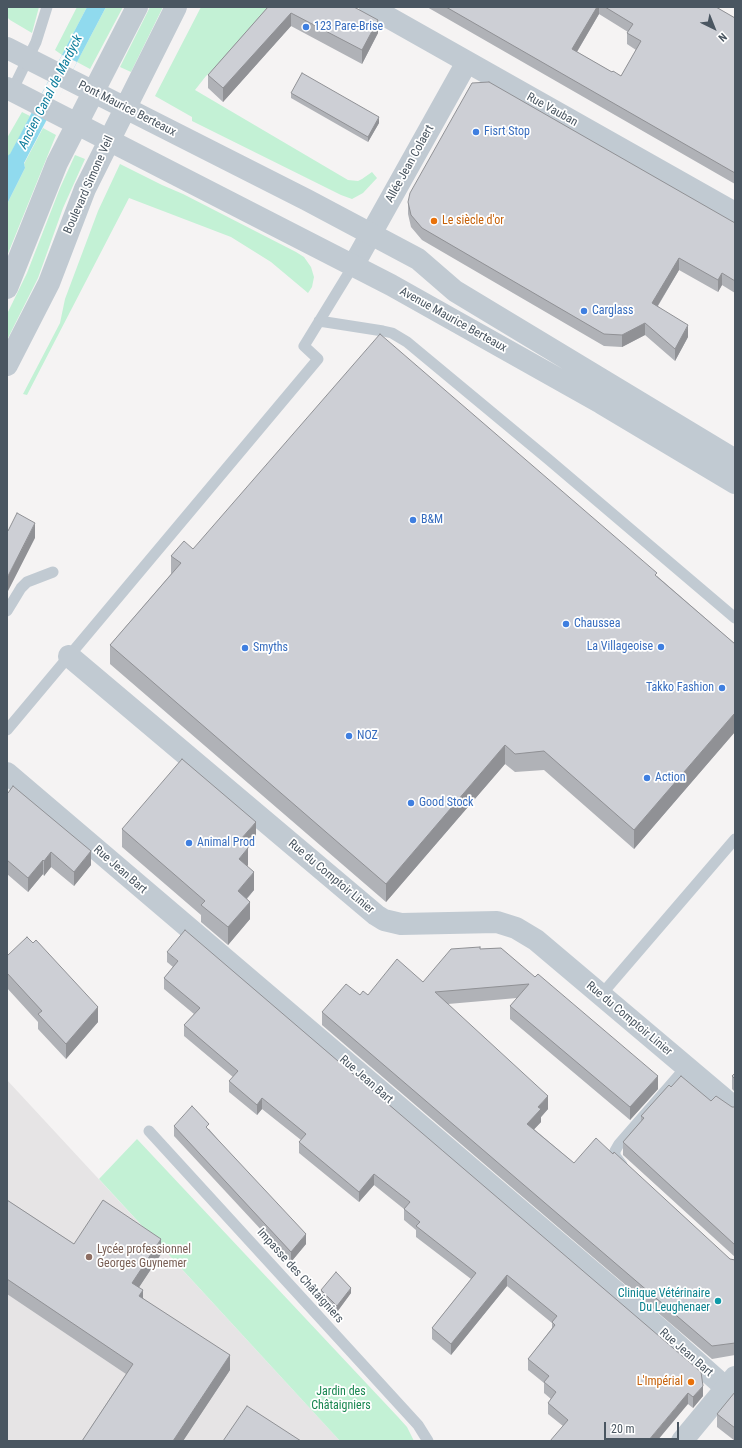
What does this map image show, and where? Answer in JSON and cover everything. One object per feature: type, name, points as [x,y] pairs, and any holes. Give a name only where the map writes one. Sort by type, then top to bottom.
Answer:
[{"type":"street","points":[[7,288],[57,163],[137,7]]},
{"type":"street","name":"Boulevard Simone Veil","points":[[7,365],[49,283],[84,189],[176,7]]},
{"type":"street","name":"Rue Vauban","points":[[370,7],[735,213]]},
{"type":"street","name":"Pont Maurice Berteaux","points":[[7,48],[184,138]]},
{"type":"street","name":"Allée Jean Colaert","points":[[353,266],[467,62]]},
{"type":"street","name":"Avenue Maurice Berteaux","points":[[7,88],[413,297],[602,403],[735,483]]},
{"type":"street","name":"Avenue Maurice Berteaux","points":[[184,138],[418,259],[455,291],[735,460]]},
{"type":"street","name":"Rue du Comptoir Linier","points":[[69,656],[376,915],[384,920],[401,924],[480,922],[506,923],[516,928],[536,940],[735,1108]]},
{"type":"street","name":"Rue Jean Bart","points":[[7,773],[662,1331],[730,1382]]},
{"type":"street","points":[[682,1441],[730,1382]]},
{"type":"lane","points":[[7,98],[36,42],[47,7]]},
{"type":"lane","points":[[7,730],[318,359],[304,346],[353,266]]},
{"type":"lane","points":[[319,321],[374,329],[400,337],[548,459],[735,618]]},
{"type":"lane","points":[[7,611],[21,588],[31,580],[53,572]]},
{"type":"lane","points":[[601,995],[735,839]]},
{"type":"lane","points":[[631,1173],[616,1158],[616,1150],[686,1068]]},
{"type":"lane","name":"Impasse des Châtaigniers","points":[[149,1131],[418,1425],[428,1441]]},
{"type":"shaded area","name":"Lycée professionnel Georges Guynemer","points":[[7,1080],[107,1188],[340,1441],[7,1441]]},
{"type":"green space","points":[[7,7],[39,7],[32,33],[7,17]]},
{"type":"green space","points":[[77,7],[87,7],[62,55],[55,50]]},
{"type":"green space","points":[[106,7],[123,7],[90,69],[77,62]]},
{"type":"green space","points":[[150,7],[163,7],[131,72],[120,67]]},
{"type":"green space","points":[[201,7],[280,7],[206,76],[195,90],[348,180],[358,181],[372,172],[377,178],[363,193],[352,199],[341,195],[192,121],[192,117],[155,96]]},
{"type":"green space","points":[[22,112],[30,116],[10,155],[7,156],[7,138]]},
{"type":"green space","points":[[43,128],[56,135],[7,256],[7,204],[25,168],[24,164]]},
{"type":"green space","points":[[75,155],[85,159],[63,208],[38,278],[7,340],[7,314],[27,273],[60,188]]},
{"type":"green space","points":[[120,164],[183,194],[304,257],[311,267],[314,277],[312,287],[308,293],[271,262],[231,237],[129,198],[27,395],[23,394],[60,323],[65,299],[98,211]]},
{"type":"green space","name":"Jardin des Châtaigniers","points":[[137,1139],[398,1417],[407,1427],[414,1441],[340,1441],[99,1179]]},
{"type":"water","name":"Ancien Canal de Mardyck","points":[[87,7],[106,7],[24,163],[25,168],[7,204],[7,156],[10,154]]},
{"type":"pier","points":[[62,55],[77,62],[48,119],[33,111]]},
{"type":"building","points":[[268,7],[354,7],[378,20],[362,50],[291,13],[223,88],[208,75]]},
{"type":"building","points":[[446,7],[597,7],[572,49],[621,76],[641,41],[627,33],[633,24],[605,7],[716,7],[735,18],[735,173]]},
{"type":"building","points":[[302,73],[379,117],[368,137],[291,93]]},
{"type":"building","points":[[489,82],[735,223],[735,281],[722,273],[718,280],[679,258],[652,303],[688,325],[675,349],[645,323],[622,335],[604,334],[422,228],[411,215],[408,202],[410,193],[472,83]]},
{"type":"building","points":[[380,334],[657,573],[655,575],[735,644],[735,715],[734,714],[634,830],[544,751],[515,754],[505,745],[386,884],[110,645],[181,563],[171,556],[184,541],[193,549]]},
{"type":"building","points":[[17,513],[35,523],[7,578],[7,531]]},
{"type":"building","name":"Animal Prod","points":[[182,759],[256,822],[240,840],[248,848],[239,859],[254,872],[238,891],[250,902],[228,927],[201,905],[205,901],[122,829]]},
{"type":"building","points":[[13,786],[91,851],[74,872],[51,852],[28,878],[7,860],[7,792],[8,793]]},
{"type":"building","points":[[185,930],[701,1372],[703,1386],[693,1397],[688,1393],[648,1441],[550,1441],[568,1420],[548,1403],[556,1392],[544,1382],[549,1376],[528,1359],[555,1325],[552,1322],[557,1316],[507,1275],[451,1344],[432,1328],[476,1273],[416,1226],[420,1222],[404,1209],[410,1202],[374,1174],[359,1192],[299,1142],[306,1134],[262,1098],[257,1105],[229,1081],[238,1071],[184,1025],[200,1008],[164,978],[178,961],[167,952]]},
{"type":"building","points":[[27,937],[33,943],[36,940],[98,1007],[66,1044],[38,1014],[42,1011],[7,973],[7,956]]},
{"type":"building","points":[[480,947],[480,949],[501,948],[535,977],[538,974],[658,1076],[630,1107],[510,1006],[529,984],[435,992],[548,1096],[538,1107],[541,1109],[527,1124],[574,1163],[596,1138],[613,1154],[614,1152],[730,1259],[735,1260],[735,1343],[712,1346],[322,1012],[346,984],[360,995],[363,991],[368,995],[397,959],[423,982],[451,949]]},
{"type":"building","points":[[681,1076],[711,1101],[716,1096],[732,1107],[735,1107],[735,1245],[623,1142],[644,1118],[641,1116],[669,1085],[671,1087]]},
{"type":"building","points":[[192,1106],[209,1124],[206,1127],[306,1234],[291,1252],[174,1126]]},
{"type":"building","points":[[7,1200],[74,1244],[103,1200],[161,1239],[132,1283],[143,1290],[139,1296],[230,1355],[173,1441],[82,1441],[133,1364],[7,1279]]},
{"type":"building","points":[[336,1272],[351,1288],[337,1306],[321,1290]]},
{"type":"building","points":[[735,1392],[735,1428],[717,1414]]},
{"type":"building","points":[[247,1406],[301,1441],[223,1441]]},
{"type":"place","name":"123 Pare-Brise","points":[[306,27]]},
{"type":"place","name":"Fisrt Stop","points":[[476,132]]},
{"type":"place","name":"Le siècle d'or","points":[[434,221]]},
{"type":"place","name":"Carglass","points":[[584,311]]},
{"type":"place","name":"B&M","points":[[413,520]]},
{"type":"place","name":"Chaussea","points":[[566,624]]},
{"type":"place","name":"La Villageoise","points":[[661,647]]},
{"type":"place","name":"Smyths","points":[[245,648]]},
{"type":"place","name":"Takko Fashion","points":[[722,688]]},
{"type":"place","name":"NOZ","points":[[349,736]]},
{"type":"place","name":"Action","points":[[647,778]]},
{"type":"place","name":"Good Stock","points":[[411,803]]},
{"type":"place","name":"Animal Prod","points":[[189,843]]},
{"type":"place","name":"Lycée professionnel Georges Guynemer","points":[[89,1257]]},
{"type":"place","name":"Clinique Vétérinaire Du Leughenaer","points":[[718,1301]]},
{"type":"place","name":"L'Impérial","points":[[691,1382]]}]
